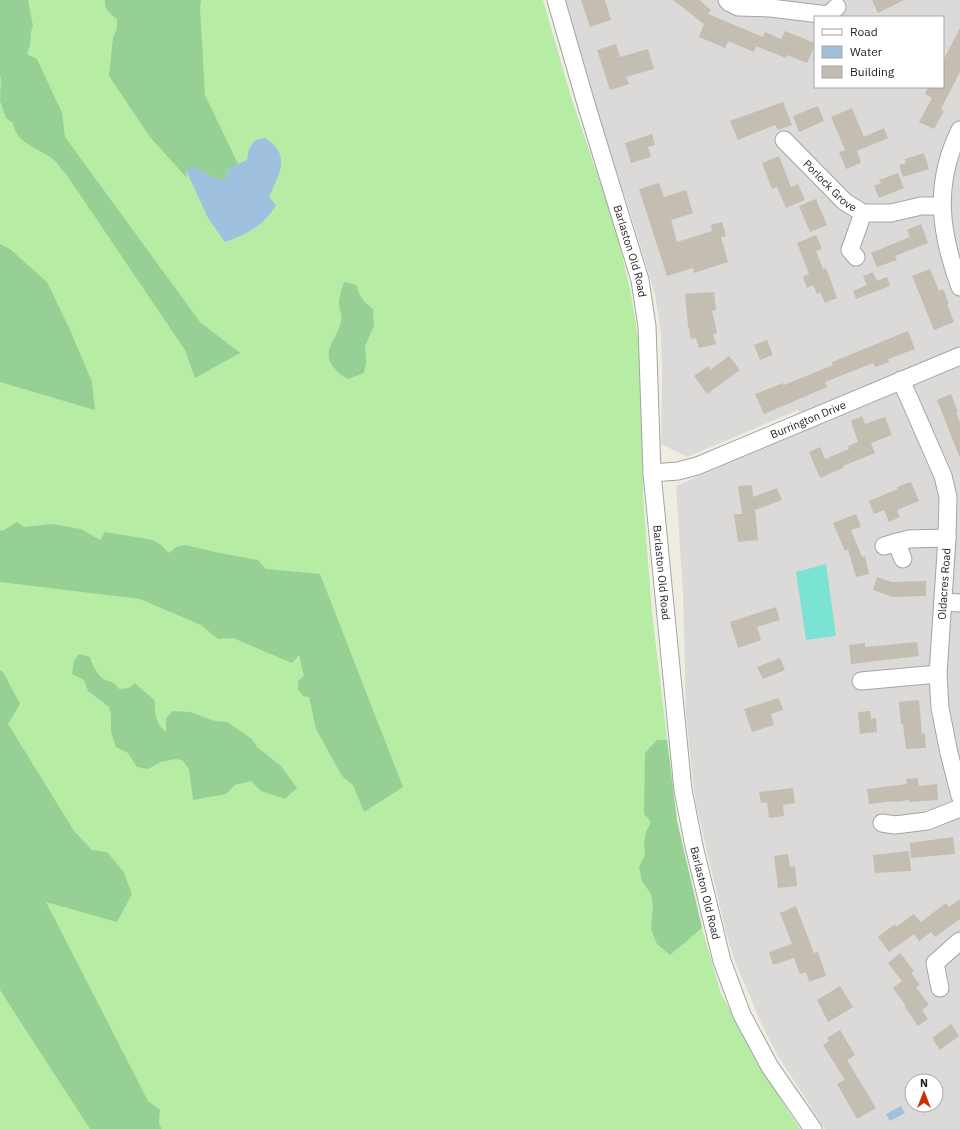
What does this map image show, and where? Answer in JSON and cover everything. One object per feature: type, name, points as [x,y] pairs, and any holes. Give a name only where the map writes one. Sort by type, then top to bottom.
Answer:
[{"type":"street","name":"Barlaston Old Road","points":[[556,0],[640,280],[647,326],[652,474],[683,790],[694,846],[722,962],[742,1015],[770,1067],[813,1129]]},
{"type":"street","points":[[727,0],[738,7],[832,13]]},
{"type":"street","points":[[960,130],[943,182],[941,206],[944,234],[960,287]]},
{"type":"street","name":"Porlock Grove","points":[[784,140],[805,151],[845,202],[863,213],[891,213],[921,206],[941,206]]},
{"type":"street","name":"Porlock Grove","points":[[848,254],[863,213]]},
{"type":"street","name":"Burrington Drive","points":[[652,474],[678,471],[697,466],[960,356]]},
{"type":"street","name":"Oldacres Road","points":[[901,380],[943,476],[948,497],[947,538],[938,674],[940,708],[954,752],[960,796]]},
{"type":"street","points":[[903,559],[890,544],[909,539],[947,538]]},
{"type":"street","points":[[943,602],[960,603]]},
{"type":"street","points":[[871,684],[938,674]]},
{"type":"street","points":[[891,828],[927,821],[960,808]]},
{"type":"street","points":[[940,988],[930,958],[960,941]]},
{"type":"shaded area","points":[[564,0],[960,0],[960,1129],[825,1129],[778,1056],[762,1025],[735,962],[725,929],[695,800],[686,715],[683,593],[676,486],[807,429],[798,410],[687,457],[661,444],[661,334],[655,294],[592,97]]},
{"type":"shaded area","points":[[826,564],[836,636],[806,640],[796,572]]},
{"type":"green space","points":[[0,0],[543,0],[572,100],[616,229],[631,294],[638,337],[643,431],[643,496],[652,613],[677,821],[702,928],[721,994],[782,1102],[800,1129],[0,1129]]},
{"type":"green space","points":[[0,0],[28,0],[33,26],[27,54],[37,59],[62,113],[65,137],[200,322],[240,353],[195,378],[185,350],[66,174],[54,160],[23,141],[15,130],[13,123],[6,118],[0,101]]},
{"type":"green space","points":[[105,0],[201,0],[200,8],[205,95],[238,164],[228,169],[226,178],[220,180],[199,170],[186,170],[187,178],[150,137],[109,76],[113,38],[117,28],[117,19],[110,14]]},
{"type":"green space","points":[[0,244],[10,249],[47,282],[70,330],[92,382],[95,410],[0,382]]},
{"type":"green space","points":[[344,282],[357,285],[362,298],[373,309],[374,325],[365,347],[366,362],[364,373],[348,379],[337,371],[329,359],[330,348],[341,320],[339,300]]},
{"type":"green space","points":[[17,522],[24,527],[52,524],[81,529],[100,540],[105,532],[153,540],[169,553],[176,547],[185,545],[258,560],[266,569],[320,574],[403,787],[364,812],[353,785],[342,776],[316,729],[309,697],[303,696],[298,689],[298,681],[304,676],[299,655],[292,663],[233,638],[218,639],[201,625],[140,599],[0,582],[0,531]]},
{"type":"green space","points":[[79,654],[90,657],[99,675],[103,679],[112,682],[119,689],[129,688],[135,683],[155,701],[156,718],[160,726],[166,732],[166,718],[173,711],[190,712],[215,721],[227,722],[252,739],[257,747],[281,766],[297,788],[285,799],[261,791],[251,781],[235,785],[226,794],[193,800],[189,769],[182,760],[175,759],[161,762],[148,769],[137,767],[128,753],[116,747],[111,732],[111,714],[109,707],[88,691],[84,680],[72,674],[74,661]]},
{"type":"green space","points":[[0,670],[3,672],[20,704],[8,724],[74,831],[92,850],[107,852],[123,871],[132,894],[117,922],[46,902],[148,1101],[160,1110],[159,1123],[162,1129],[90,1129],[0,990]]},
{"type":"green space","points":[[657,740],[667,740],[677,821],[702,928],[670,955],[657,944],[651,929],[653,906],[651,894],[642,881],[639,867],[645,855],[644,844],[646,832],[651,822],[644,814],[645,753]]},
{"type":"water","points":[[265,138],[273,144],[281,158],[279,173],[269,197],[276,205],[266,219],[260,224],[241,236],[225,242],[208,218],[186,170],[193,166],[220,180],[226,178],[229,168],[247,160],[249,149],[255,140]]},
{"type":"water","points":[[901,1106],[905,1113],[890,1121],[886,1114]]},
{"type":"building","points":[[581,0],[605,0],[611,20],[590,27]]},
{"type":"building","points":[[673,0],[699,0],[711,10],[708,14],[763,37],[765,32],[781,39],[785,31],[814,43],[814,47],[807,63],[787,55],[786,58],[756,46],[754,52],[728,41],[725,48],[699,37],[704,24]]},
{"type":"building","points":[[872,0],[904,0],[878,13]]},
{"type":"building","points":[[960,28],[960,72],[941,109],[944,111],[934,129],[919,122],[932,98],[925,94],[928,88],[944,88],[944,59]]},
{"type":"building","points":[[616,44],[620,57],[648,49],[654,69],[626,77],[629,84],[610,90],[597,50]]},
{"type":"building","points":[[783,102],[792,125],[778,130],[775,125],[738,140],[730,121]]},
{"type":"building","points":[[818,106],[824,121],[799,132],[793,116]]},
{"type":"building","points":[[852,108],[864,137],[884,128],[888,138],[857,151],[861,163],[846,169],[839,152],[845,150],[831,117]]},
{"type":"building","points":[[652,134],[655,145],[648,147],[651,157],[631,163],[625,143]]},
{"type":"building","points":[[924,153],[929,169],[903,177],[899,165],[906,163],[905,159]]},
{"type":"building","points":[[779,156],[791,187],[798,184],[805,200],[786,208],[777,187],[772,189],[762,163]]},
{"type":"building","points":[[898,173],[904,188],[879,198],[874,186],[881,183],[879,180]]},
{"type":"building","points":[[659,183],[664,197],[686,190],[693,213],[671,220],[677,242],[712,231],[711,225],[722,222],[726,236],[721,237],[728,262],[694,273],[693,268],[667,276],[639,189]]},
{"type":"building","points":[[816,199],[827,225],[810,232],[799,206]]},
{"type":"building","points":[[921,224],[928,243],[895,256],[897,260],[877,267],[871,253],[910,237],[907,230]]},
{"type":"building","points":[[816,235],[822,249],[816,251],[823,269],[826,268],[837,298],[825,303],[820,292],[817,294],[813,285],[807,288],[803,277],[809,274],[797,243]]},
{"type":"building","points":[[930,269],[939,291],[943,289],[954,322],[934,330],[912,276]]},
{"type":"building","points":[[873,272],[877,281],[887,277],[890,286],[856,299],[853,291],[867,285],[863,276]]},
{"type":"building","points":[[714,292],[716,310],[712,311],[717,333],[713,334],[716,344],[699,348],[696,338],[691,339],[685,294]]},
{"type":"building","points":[[908,331],[915,349],[888,359],[889,362],[875,367],[873,363],[825,382],[827,387],[764,414],[755,394],[783,383],[784,385],[833,365],[832,362]]},
{"type":"building","points":[[767,340],[773,355],[760,360],[754,345]]},
{"type":"building","points":[[729,356],[740,370],[707,394],[694,376],[708,366],[710,370]]},
{"type":"building","points":[[951,394],[960,422],[960,458],[937,400]]},
{"type":"building","points":[[862,416],[865,424],[885,417],[892,435],[871,443],[875,453],[843,466],[843,468],[820,478],[809,452],[820,447],[825,459],[849,449],[848,446],[858,442],[851,421]]},
{"type":"building","points":[[911,482],[919,501],[897,510],[900,517],[889,522],[884,510],[874,514],[869,501],[898,489],[897,487]]},
{"type":"building","points":[[752,485],[753,497],[777,488],[782,500],[755,510],[758,540],[738,542],[734,514],[742,514],[738,486]]},
{"type":"building","points":[[856,514],[861,527],[851,530],[862,557],[865,556],[869,574],[856,577],[848,549],[845,551],[833,523]]},
{"type":"building","points":[[877,577],[892,582],[926,581],[926,596],[893,597],[873,590]]},
{"type":"building","points":[[776,607],[780,620],[757,627],[761,640],[738,648],[730,622]]},
{"type":"building","points":[[917,642],[919,656],[851,664],[849,645],[865,643],[865,647]]},
{"type":"building","points":[[780,658],[785,670],[763,679],[757,667]]},
{"type":"building","points":[[779,698],[783,710],[771,714],[774,725],[752,732],[744,709]]},
{"type":"building","points":[[919,700],[922,734],[925,733],[926,748],[906,749],[903,724],[901,724],[899,702]]},
{"type":"building","points":[[870,711],[871,719],[876,718],[877,732],[860,734],[858,712]]},
{"type":"building","points":[[918,778],[919,786],[937,784],[938,800],[909,802],[909,800],[869,804],[867,789],[907,784],[906,779]]},
{"type":"building","points":[[793,788],[795,803],[783,805],[784,816],[769,818],[767,802],[761,803],[759,792]]},
{"type":"building","points":[[953,837],[955,854],[911,858],[910,843]]},
{"type":"building","points":[[909,851],[911,871],[875,873],[873,855]]},
{"type":"building","points":[[788,854],[790,867],[795,866],[797,886],[778,888],[774,856]]},
{"type":"building","points":[[960,899],[960,919],[935,937],[931,932],[919,941],[914,934],[889,952],[878,937],[895,924],[896,927],[914,914],[921,922],[946,903],[949,907]]},
{"type":"building","points":[[796,906],[814,953],[818,952],[826,976],[809,982],[806,972],[800,974],[794,958],[773,965],[769,952],[792,944],[780,913]]},
{"type":"building","points":[[900,953],[914,971],[911,973],[920,985],[916,987],[929,1005],[922,1010],[928,1019],[918,1026],[893,988],[902,981],[888,963]]},
{"type":"building","points":[[840,986],[853,1007],[828,1022],[817,1000]]},
{"type":"building","points":[[951,1024],[959,1036],[940,1050],[932,1038]]},
{"type":"building","points":[[840,1030],[855,1055],[847,1060],[876,1108],[857,1119],[837,1084],[845,1080],[823,1045],[829,1041],[827,1038]]}]
